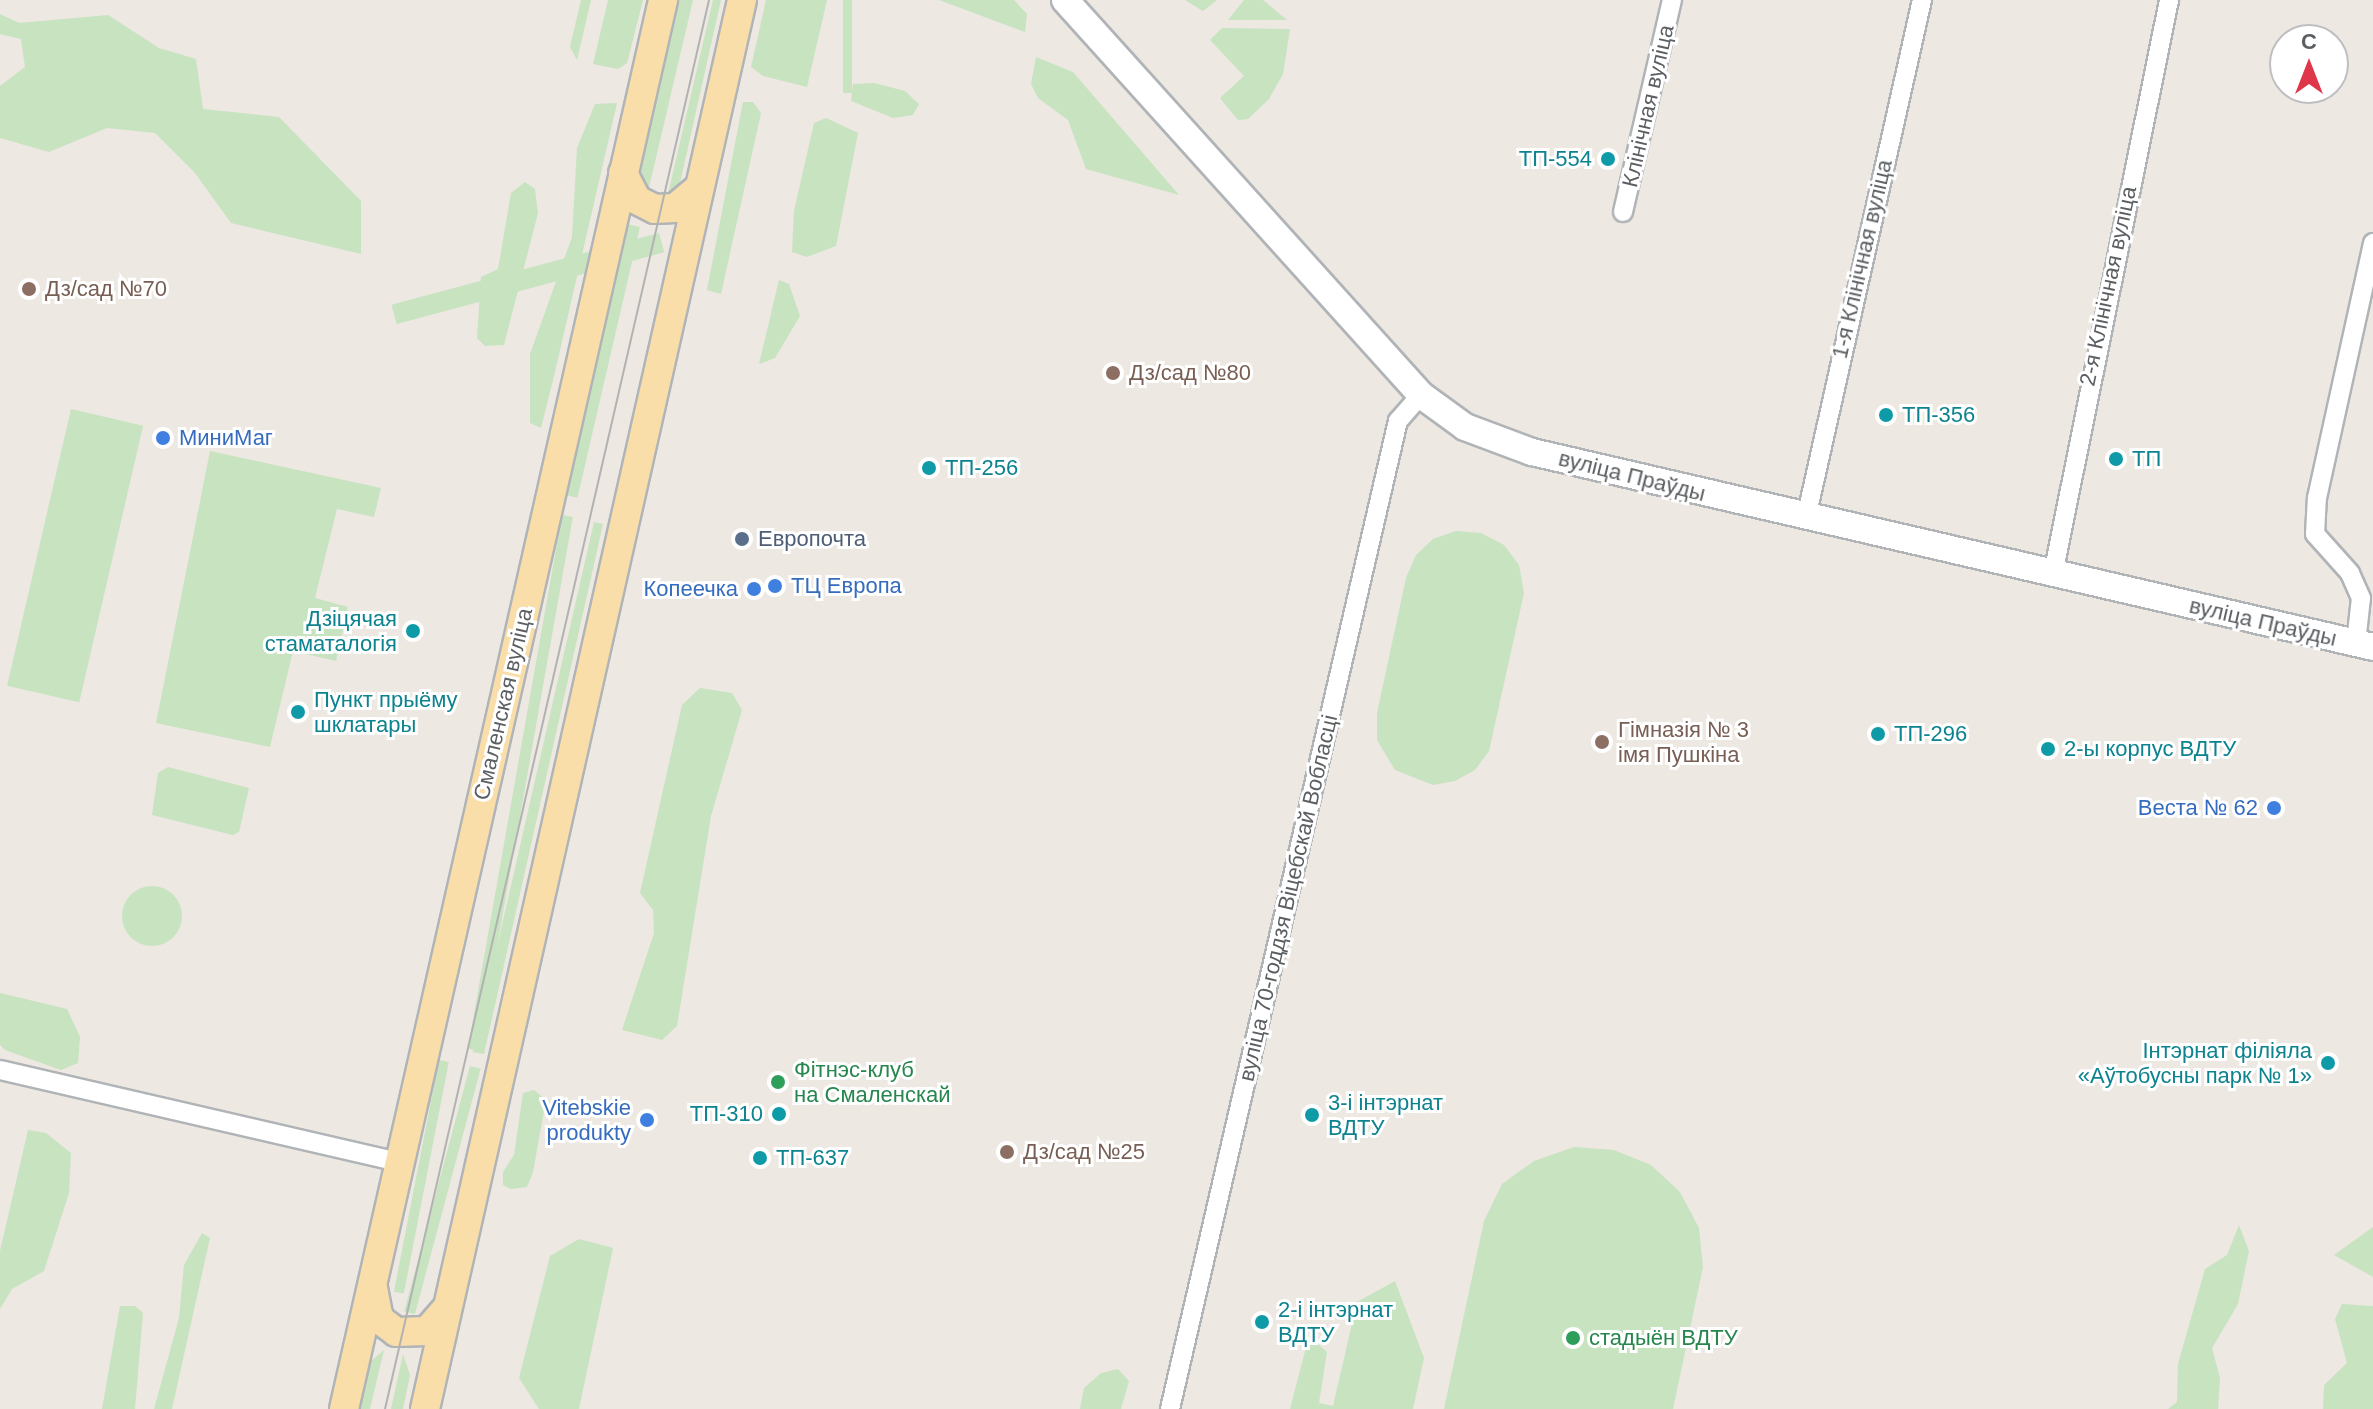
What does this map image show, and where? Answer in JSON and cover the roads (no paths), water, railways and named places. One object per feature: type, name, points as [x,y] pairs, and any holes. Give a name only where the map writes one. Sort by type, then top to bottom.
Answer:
[{"type":"main road","name":"Смаленская вуліца","points":[[344,1409],[663,0]]},
{"type":"main road","points":[[428,1395],[742,0]]},
{"type":"main road","name":"вуліца Праўды","points":[[1065,0],[1421,395],[1465,427],[1532,452],[1806,518],[2365,645]]},
{"type":"main road","points":[[623,173],[637,200],[655,209],[675,208],[698,189]]},
{"type":"main road","points":[[608,237],[632,221],[652,222],[669,231],[682,257]]},
{"type":"main road","points":[[373,1287],[379,1319],[396,1332],[427,1331],[447,1308]]},
{"type":"main road","points":[[355,1363],[376,1346],[399,1345],[420,1356],[428,1395]]},
{"type":"street","name":"Клінічная вуліца","points":[[1623,212],[1672,0]]},
{"type":"street","name":"1-я Клінічная вуліца","points":[[1806,518],[1922,0]]},
{"type":"street","name":"2-я Клінічная вуліца","points":[[2053,574],[2169,0]]},
{"type":"street","points":[[2365,645],[2361,598],[2350,573],[2315,534],[2317,498],[2373,243]]},
{"type":"street","name":"вуліца 70-годдзя Віцебскай Вобласці","points":[[1170,1409],[1398,421],[1421,395]]},
{"type":"street","points":[[0,1070],[400,1162]]},
{"type":"tram line","points":[[385,1409],[709,0]]},
{"type":"place","name":"ТП-554","points":[[1608,159]]},
{"type":"place","name":"Дз/сад №70","points":[[29,289]]},
{"type":"place","name":"Дз/сад №80","points":[[1113,373]]},
{"type":"place","name":"ТП-356","points":[[1886,415]]},
{"type":"place","name":"МиниМаг","points":[[163,438]]},
{"type":"place","name":"ТП","points":[[2116,459]]},
{"type":"place","name":"ТП-256","points":[[929,468]]},
{"type":"place","name":"Европочта","points":[[742,539]]},
{"type":"place","name":"ТЦ Европа","points":[[775,586]]},
{"type":"place","name":"Копеечка","points":[[754,589]]},
{"type":"place","name":"Дзіцячая стаматалогія","points":[[413,631]]},
{"type":"place","name":"Пункт прыёму шклатары","points":[[298,712]]},
{"type":"place","name":"ТП-296","points":[[1878,734]]},
{"type":"place","name":"Гімназія № 3 імя Пушкіна","points":[[1602,742]]},
{"type":"place","name":"2-ы корпус ВДТУ","points":[[2048,749]]},
{"type":"place","name":"Веста № 62","points":[[2274,808]]},
{"type":"place","name":"Інтэрнат філіяла «Аўтобусны парк № 1»","points":[[2328,1063]]},
{"type":"place","name":"Фітнэс-клуб на Смаленскай","points":[[778,1082]]},
{"type":"place","name":"ТП-310","points":[[779,1114]]},
{"type":"place","name":"3-і інтэрнат ВДТУ","points":[[1312,1115]]},
{"type":"place","name":"Vitebskie produkty","points":[[647,1120]]},
{"type":"place","name":"Дз/сад №25","points":[[1007,1152]]},
{"type":"place","name":"ТП-637","points":[[760,1158]]},
{"type":"place","name":"2-і інтэрнат ВДТУ","points":[[1262,1322]]},
{"type":"place","name":"стадыён ВДТУ","points":[[1573,1338]]}]
